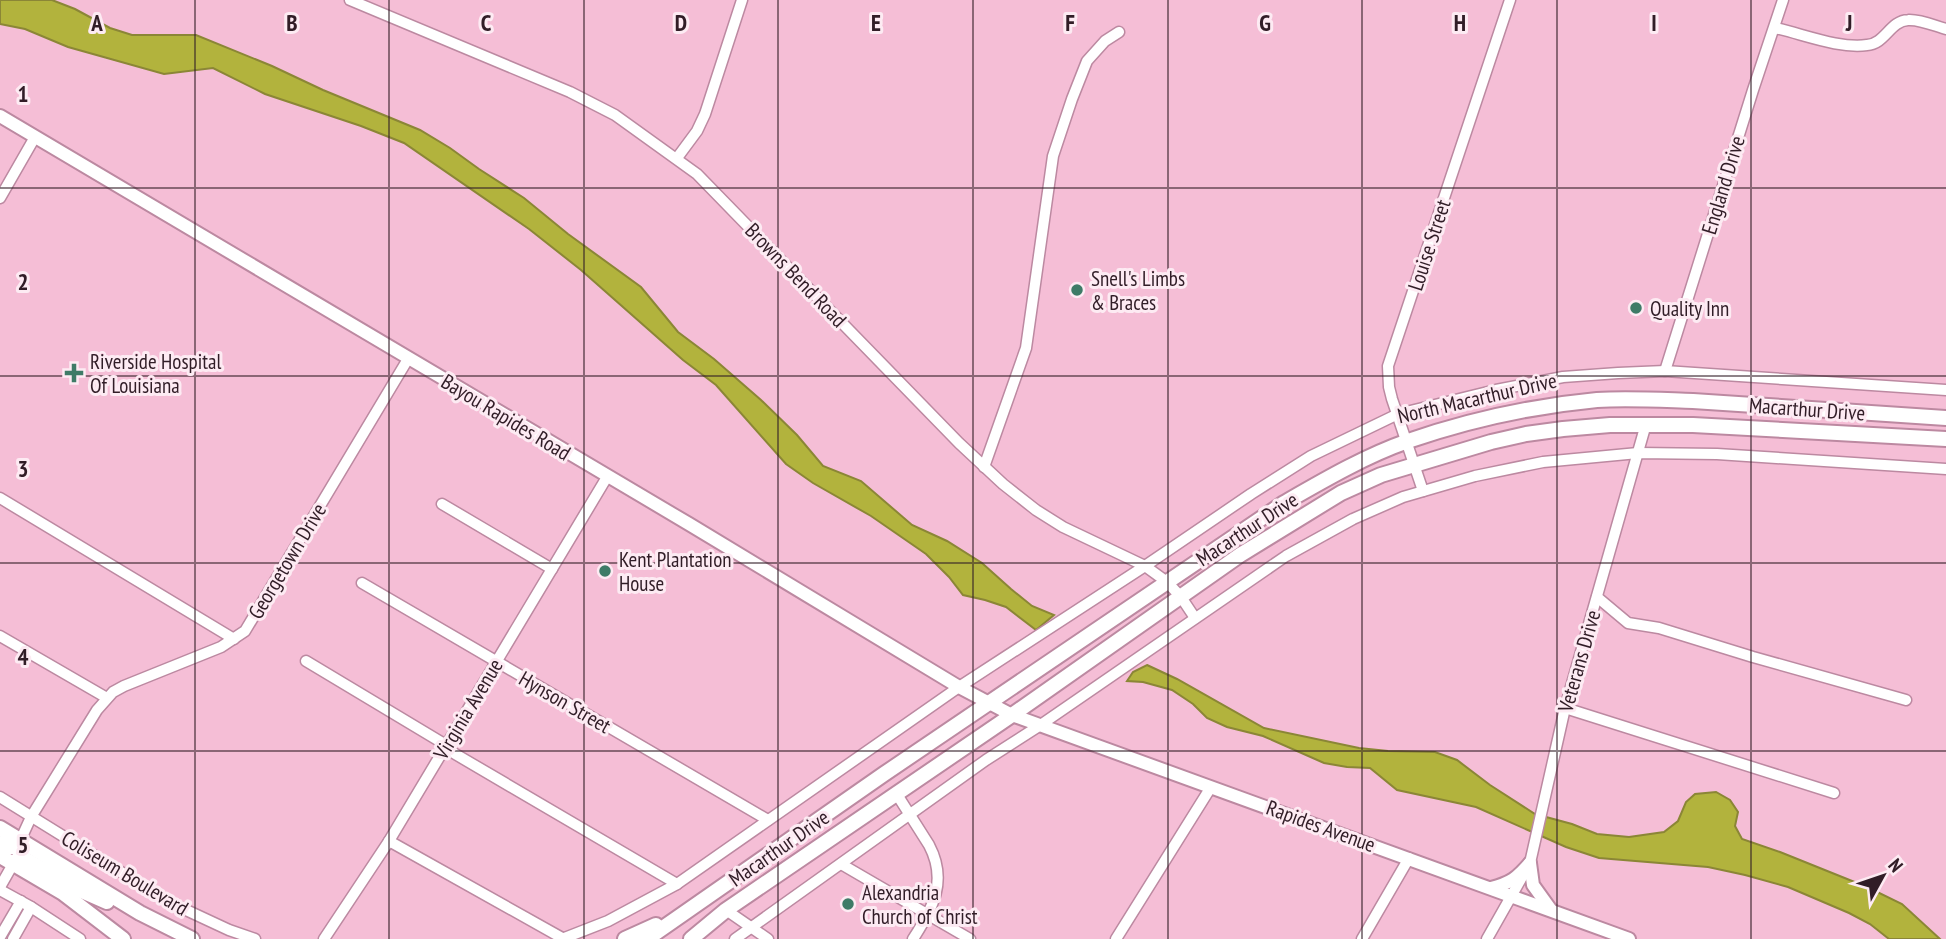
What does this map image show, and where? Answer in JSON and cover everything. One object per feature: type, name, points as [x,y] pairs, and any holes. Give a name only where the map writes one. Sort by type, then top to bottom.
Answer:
[{"type":"highway","name":"Macarthur Drive","points":[[647,939],[884,774],[1284,503],[1329,477],[1407,441],[1481,419],[1598,400],[1656,399],[1946,418]]},
{"type":"highway","points":[[1646,424],[1656,399]]},
{"type":"highway","name":"Macarthur Drive","points":[[691,939],[726,911],[1240,555],[1341,493],[1381,475],[1491,442],[1538,432],[1610,425],[1646,424],[1946,439]]},
{"type":"highway","points":[[884,774],[896,793]]},
{"type":"highway","name":"Coliseum Boulevard","points":[[0,828],[140,913],[192,939]]},
{"type":"highway","points":[[0,843],[12,847],[20,841]]},
{"type":"highway","points":[[6,860],[25,859],[80,890],[170,928]]},
{"type":"highway","points":[[6,860],[63,893],[123,939]]},
{"type":"highway","points":[[625,939],[658,924],[730,882]]},
{"type":"main road","name":"Bayou Rapides Road","points":[[0,116],[959,687],[1012,715]]},
{"type":"main road","name":"Rapides Avenue","points":[[1012,715],[1629,939]]},
{"type":"main road","points":[[1490,888],[1514,880],[1531,859]]},
{"type":"main road","points":[[1531,859],[1533,885],[1551,910]]},
{"type":"street","name":"Browns Bend Road","points":[[350,0],[570,92],[615,115],[677,158],[697,174],[949,433],[1003,484],[1063,527],[1144,566],[1167,582],[1195,618]]},
{"type":"street","points":[[677,158],[697,131],[705,114],[742,0]]},
{"type":"street","name":"Louise Street","points":[[1423,491],[1389,387],[1388,366],[1510,0]]},
{"type":"street","name":"England Drive","points":[[1665,371],[1783,0]]},
{"type":"street","points":[[1775,27],[1852,46],[1876,44],[1902,21],[1911,20],[1946,29]]},
{"type":"street","points":[[984,467],[1026,348],[1053,156],[1087,61],[1105,41],[1119,32]]},
{"type":"street","points":[[0,198],[35,137]]},
{"type":"street","name":"Georgetown Drive","points":[[20,841],[30,817],[107,698],[124,686],[220,647],[245,631],[408,359]]},
{"type":"street","name":"North Macarthur Drive","points":[[959,687],[1311,456],[1398,414],[1563,377],[1665,371],[1946,390]]},
{"type":"street","name":"Veterans Drive","points":[[1487,939],[1531,859],[1565,708],[1646,424]]},
{"type":"street","points":[[735,939],[986,760],[1286,556],[1374,509],[1475,476],[1543,461],[1638,453],[1717,454],[1946,468]]},
{"type":"street","name":"Virginia Avenue","points":[[324,939],[389,841],[607,477]]},
{"type":"street","points":[[0,498],[234,639]]},
{"type":"street","points":[[442,504],[552,569]]},
{"type":"street","name":"Hynson Street","points":[[362,583],[768,820]]},
{"type":"street","points":[[1597,597],[1628,623],[1659,628],[1906,700]]},
{"type":"street","points":[[0,636],[107,698]]},
{"type":"street","points":[[306,661],[677,884]]},
{"type":"street","name":"Macarthur Drive","points":[[563,939],[628,912],[677,884],[959,687]]},
{"type":"street","points":[[1565,708],[1834,793]]},
{"type":"street","points":[[1116,939],[1211,787]]},
{"type":"street","points":[[896,793],[929,845],[937,863],[938,884],[929,914],[913,939]]},
{"type":"street","name":"Coliseum Boulevard","points":[[0,797],[171,903],[255,939]]},
{"type":"street","points":[[389,841],[563,939]]},
{"type":"street","points":[[1362,939],[1409,858]]},
{"type":"street","points":[[6,860],[0,888],[80,939]]},
{"type":"street","points":[[841,864],[970,939]]},
{"type":"street","points":[[0,937],[21,901]]},
{"type":"street","points":[[13,939],[31,907]]},
{"type":"street","points":[[726,911],[768,939]]},
{"type":"shaded area","points":[[0,0],[52,0],[110,28],[132,35],[196,35],[420,130],[524,198],[641,287],[678,332],[761,400],[797,435],[823,466],[861,481],[912,525],[947,541],[982,563],[1032,606],[1054,615],[1036,630],[1006,607],[963,595],[926,554],[871,516],[813,483],[786,464],[716,385],[683,360],[581,270],[529,229],[404,143],[265,94],[213,68],[164,74],[68,47],[25,29],[0,24]]},
{"type":"shaded area","points":[[1147,665],[1264,728],[1359,748],[1435,752],[1457,760],[1535,814],[1597,834],[1629,837],[1664,832],[1678,821],[1686,802],[1695,794],[1716,792],[1730,800],[1738,812],[1735,826],[1742,839],[1867,887],[1902,904],[1940,939],[1889,939],[1870,924],[1849,913],[1788,887],[1708,867],[1599,858],[1566,847],[1476,807],[1397,790],[1370,768],[1324,763],[1263,736],[1227,727],[1207,718],[1193,704],[1172,690],[1143,682],[1127,681],[1133,672]]},
{"type":"place","name":"Snell's Limbs & Braces","points":[[1077,290]]},
{"type":"place","name":"Quality Inn","points":[[1636,308]]},
{"type":"place","name":"Riverside Hospital Of Louisiana","points":[[74,373]]},
{"type":"place","name":"Kent Plantation House","points":[[605,571]]},
{"type":"place","name":"Alexandria Church of Christ","points":[[848,904]]}]
